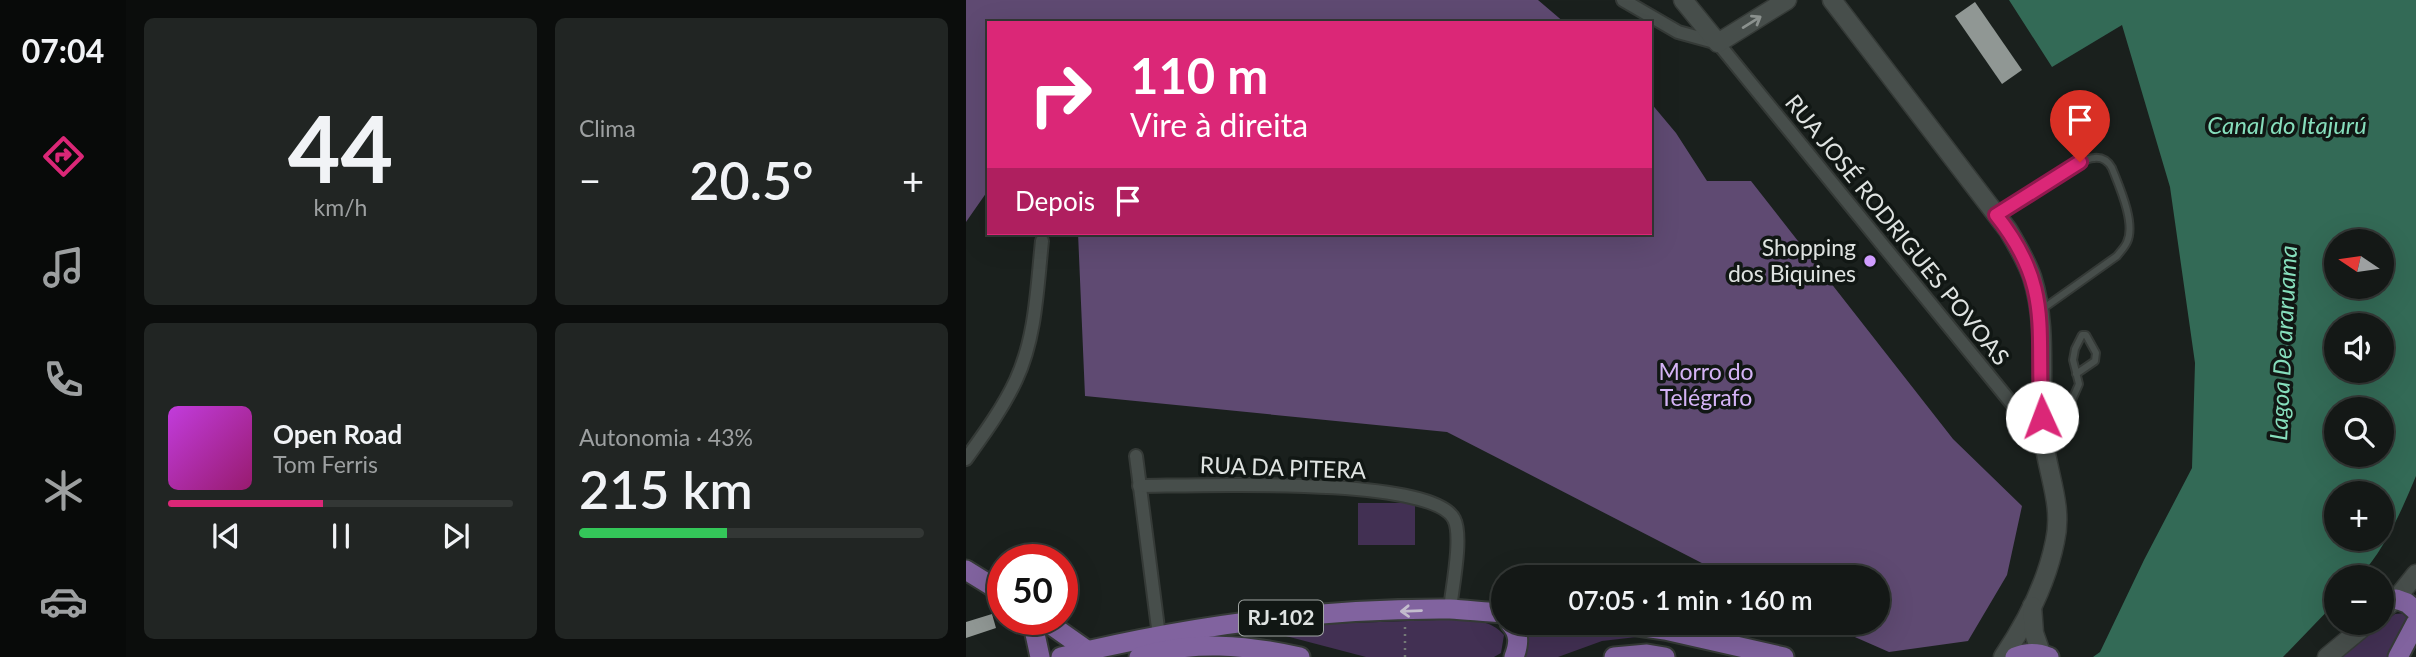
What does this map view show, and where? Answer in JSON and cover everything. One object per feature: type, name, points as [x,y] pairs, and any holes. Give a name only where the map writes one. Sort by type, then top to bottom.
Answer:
[{"type":"main road","points":[[1682,0],[1718,43],[1787,0]]},
{"type":"main road","points":[[1832,0],[1996,215],[2025,259],[2033,279],[2042,343],[2040,397],[2044,440],[2056,495],[2057,526],[2050,559],[2032,604],[2003,657]]},
{"type":"main road","points":[[966,570],[987,583]]},
{"type":"main road","points":[[2394,599],[2416,574]]},
{"type":"main road","points":[[2394,604],[2407,603],[2416,611]]},
{"type":"main road","points":[[2015,657],[2045,655],[2034,633],[2032,604]]},
{"type":"main road","name":"RJ-102","points":[[1061,657],[1159,636],[1307,615],[1450,610],[1491,615]]},
{"type":"main road","points":[[2398,657],[2416,622]]},
{"type":"main road","points":[[1035,635],[1040,657]]},
{"type":"main road","points":[[1066,635],[1088,650]]},
{"type":"main road","points":[[1514,657],[1518,640],[1516,635]]},
{"type":"main road","points":[[1668,635],[1680,657]]},
{"type":"main road","points":[[1687,635],[1784,657]]},
{"type":"main road","points":[[2327,657],[2354,635]]},
{"type":"main road","name":"RJ-102","points":[[1139,657],[1196,646],[1225,646],[1300,657]]},
{"type":"main road","points":[[1614,657],[1647,654],[1665,657]]},
{"type":"street","points":[[1623,0],[1678,32],[1718,43]]},
{"type":"street","name":"RUA JOSÉ RODRIGUES POVOAS","points":[[1718,43],[2044,440]]},
{"type":"street","points":[[968,453],[1000,408],[1026,355],[1042,241]]},
{"type":"street","points":[[1136,456],[1159,636]]},
{"type":"street","name":"RUA DA PITERA","points":[[1139,486],[1336,487],[1404,496],[1441,508],[1454,518],[1457,531],[1450,610]]},
{"type":"lane","points":[[1996,215],[2080,162],[2098,157],[2112,168],[2129,221],[2130,233],[2126,244],[2117,256],[2039,311]]},
{"type":"lane","points":[[2044,440],[2060,428],[2079,384],[2076,374],[2073,360],[2082,335],[2086,335],[2096,353],[2095,361],[2076,374]]},
{"type":"path","points":[[1405,611],[1405,657]]},
{"type":"shaded area","points":[[1358,503],[1415,503],[1415,545],[1358,545]]},
{"type":"shaded area","points":[[2406,613],[2413,620],[2397,657],[2338,657],[2367,635],[2394,635],[2395,614]]},
{"type":"shaded area","points":[[1466,619],[1491,625],[1491,635],[1504,635],[1501,653],[1494,657],[1366,657],[1282,635],[1230,627]]},
{"type":"shaded area","points":[[1521,635],[1654,635],[1602,641],[1558,657],[1521,657]]},
{"type":"green space","points":[[966,0],[1538,0],[1563,21],[987,21],[987,192],[966,222]]},
{"type":"green space","name":"Morro do Telégrafo","points":[[1652,104],[1676,133],[1707,181],[1751,181],[1953,439],[2022,506],[2007,575],[1968,641],[1889,652],[1850,635],[1890,635],[1890,565],[1706,565],[1447,432],[1085,396],[1078,235],[1652,235]]},
{"type":"water","name":"Canal do Itajurú","points":[[2009,0],[2416,0],[2416,476],[2394,526],[2394,481],[2324,481],[2324,551],[2379,551],[2369,565],[2324,565],[2324,614],[2283,657],[2093,657],[2100,652],[2192,468],[2195,363],[2170,187],[2122,25],[2052,67]]},
{"type":"building","points":[[1975,2],[2022,70],[2002,84],[1955,16]]},
{"type":"building","points":[[987,616],[987,631],[966,638],[966,622]]},
{"type":"place","name":"Shopping dos Biquines","points":[[1870,261]]},
{"type":"route","points":[[2042,417],[2041,333],[2033,279],[2025,259],[1996,215],[2080,162]]},
{"type":"water label","name":"Lagoa De araruama","points":[[2284,343]]}]
